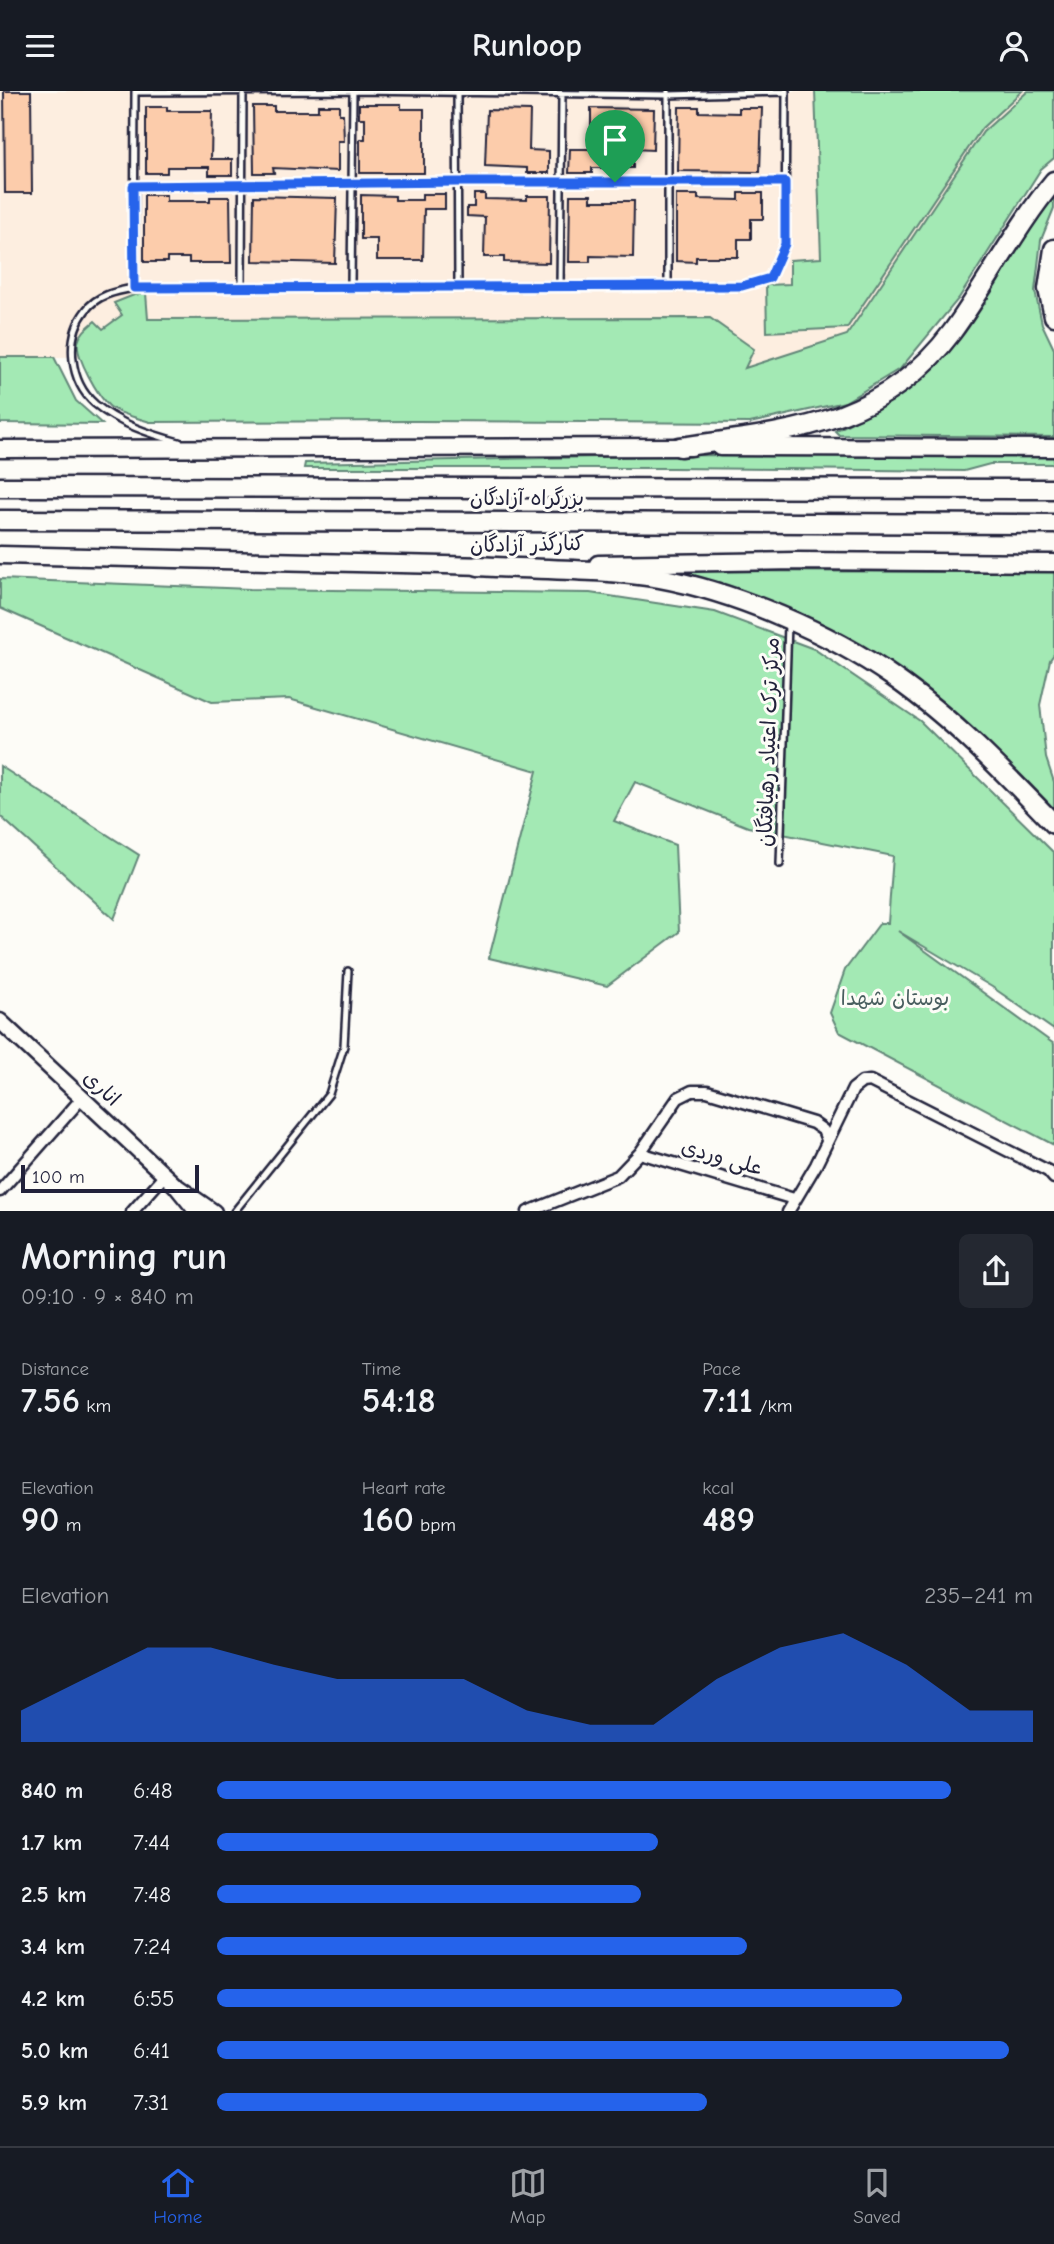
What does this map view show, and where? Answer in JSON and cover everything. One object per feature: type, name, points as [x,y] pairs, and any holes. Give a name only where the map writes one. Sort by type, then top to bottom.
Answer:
[{"type":"highway","points":[[680,447],[787,432],[825,422],[865,406],[888,392],[911,374],[950,334],[1036,203],[1054,181]]},
{"type":"highway","points":[[1054,249],[1048,289],[1054,316]]},
{"type":"highway","name":"بزرگراه آزادگان","points":[[0,487],[1054,489]]},
{"type":"highway","name":"بزرگراه آزادگان","points":[[0,520],[1054,524]]},
{"type":"highway","points":[[478,566],[657,578],[716,593],[788,621],[861,656],[924,700],[1016,784],[1054,824]]},
{"type":"main road","points":[[0,449],[1054,449]]},
{"type":"main road","name":"کنارگذر آزادگان","points":[[0,555],[478,566],[796,561],[1054,562]]},
{"type":"street","name":"اناری","points":[[0,1021],[170,1180],[196,1211]]},
{"type":"street","points":[[788,1211],[816,1165],[853,1089],[862,1082],[870,1081],[1048,1171],[1054,1178]]},
{"type":"street","points":[[530,1211],[618,1176],[640,1153],[678,1098],[692,1091],[707,1091],[813,1123],[823,1130],[827,1140]]},
{"type":"street","points":[[0,1191],[82,1098]]},
{"type":"street","name":"علی وردی","points":[[640,1153],[794,1199]]},
{"type":"street","name":"اناری","points":[[170,1180],[213,1211]]},
{"type":"street","points":[[133,1211],[170,1180]]},
{"type":"lane","points":[[134,288],[135,91],[786,92],[785,244],[770,278],[742,286],[134,288],[102,297],[86,309],[73,343],[76,377],[81,388],[95,404],[118,419],[142,431],[195,447]]},
{"type":"lane","points":[[242,288],[243,91]]},
{"type":"lane","points":[[351,286],[353,91]]},
{"type":"lane","points":[[457,92],[458,286]]},
{"type":"lane","points":[[560,287],[562,93]]},
{"type":"lane","points":[[667,285],[668,93]]},
{"type":"lane","points":[[133,186],[785,182]]},
{"type":"lane","name":"مرکز ترک اعتیاد رهیافتگان","points":[[780,865],[788,621]]},
{"type":"lane","points":[[235,1211],[328,1094],[344,1046],[348,971]]},
{"type":"shaded area","points":[[0,91],[1028,91],[983,133],[847,335],[744,368],[0,356]]},
{"type":"green space","points":[[815,91],[1022,91],[982,128],[847,328],[767,332],[766,285],[790,284],[790,260],[821,258]]},
{"type":"green space","points":[[1028,91],[1054,91],[1054,158],[1041,169],[959,298],[901,368],[845,402],[750,423],[150,422],[123,414],[109,406],[94,385],[80,357],[78,342],[87,328],[95,321],[103,329],[122,315],[114,303],[146,293],[148,319],[710,318],[754,349],[745,368],[847,335],[983,132]]},
{"type":"green space","points":[[1054,189],[1054,208],[1041,240],[1035,291],[1042,324],[1054,349],[1054,437],[839,435],[835,431],[899,397],[951,345]]},
{"type":"green space","points":[[0,357],[54,357],[76,401],[102,424],[0,423]]},
{"type":"green space","points":[[695,455],[1054,457],[1054,464],[990,464],[964,471],[304,468],[305,463]]},
{"type":"green space","points":[[683,571],[1054,572],[1054,654],[1050,660],[1040,705],[1046,758],[1054,782],[1054,816],[882,660],[729,588]]},
{"type":"green space","name":"بوستان شهدا","points":[[0,579],[250,589],[590,593],[715,612],[814,649],[920,721],[1054,853],[1054,1030],[992,987],[898,931],[1054,1044],[1054,1145],[839,1032],[830,1013],[845,970],[880,923],[888,923],[893,856],[748,827],[635,782],[614,821],[675,845],[679,932],[607,986],[489,958],[537,771],[289,699],[212,702],[0,608]]},
{"type":"green space","points":[[0,766],[139,855],[114,919],[0,816]]},
{"type":"building","points":[[4,91],[31,91],[32,193],[5,193]]},
{"type":"building","points":[[359,104],[401,104],[401,109],[424,109],[424,173],[360,173],[360,139],[365,139],[365,118],[359,118]]},
{"type":"building","points":[[318,105],[339,105],[339,114],[343,114],[344,141],[338,141],[338,171],[273,168],[274,173],[254,173],[253,106],[274,106],[274,111],[318,111]]},
{"type":"building","points":[[146,107],[167,107],[167,111],[212,111],[211,159],[232,159],[232,175],[209,175],[209,167],[167,167],[167,173],[146,173]]},
{"type":"building","points":[[679,107],[699,107],[699,112],[739,113],[739,108],[762,108],[760,172],[678,171]]},
{"type":"building","points":[[591,108],[654,109],[653,150],[633,149],[633,168],[592,168],[592,173],[569,173],[570,149],[591,149]]},
{"type":"building","points":[[487,110],[530,111],[529,150],[549,151],[549,173],[527,173],[527,168],[485,166]]},
{"type":"building","points":[[739,193],[763,193],[763,219],[751,219],[751,239],[738,239],[738,257],[696,257],[696,262],[676,261],[676,195],[698,195],[698,199],[739,200]]},
{"type":"building","points":[[422,194],[445,194],[445,209],[424,209],[423,260],[377,260],[377,239],[361,239],[361,195],[395,196],[395,200],[422,200]]},
{"type":"building","points":[[474,194],[485,194],[485,199],[527,200],[527,196],[550,196],[549,263],[504,262],[504,257],[484,257],[485,217],[467,216],[467,207],[474,207]]},
{"type":"building","points":[[144,195],[166,195],[166,201],[210,201],[210,197],[230,197],[231,263],[189,263],[189,258],[144,262]]},
{"type":"building","points":[[570,195],[591,195],[591,201],[634,201],[633,257],[590,256],[590,262],[569,262]]},
{"type":"building","points":[[254,196],[337,198],[335,263],[253,261]]},
{"type":"route","points":[[615,182],[785,182],[785,244],[770,278],[742,286],[134,288],[133,186],[615,182]]}]
